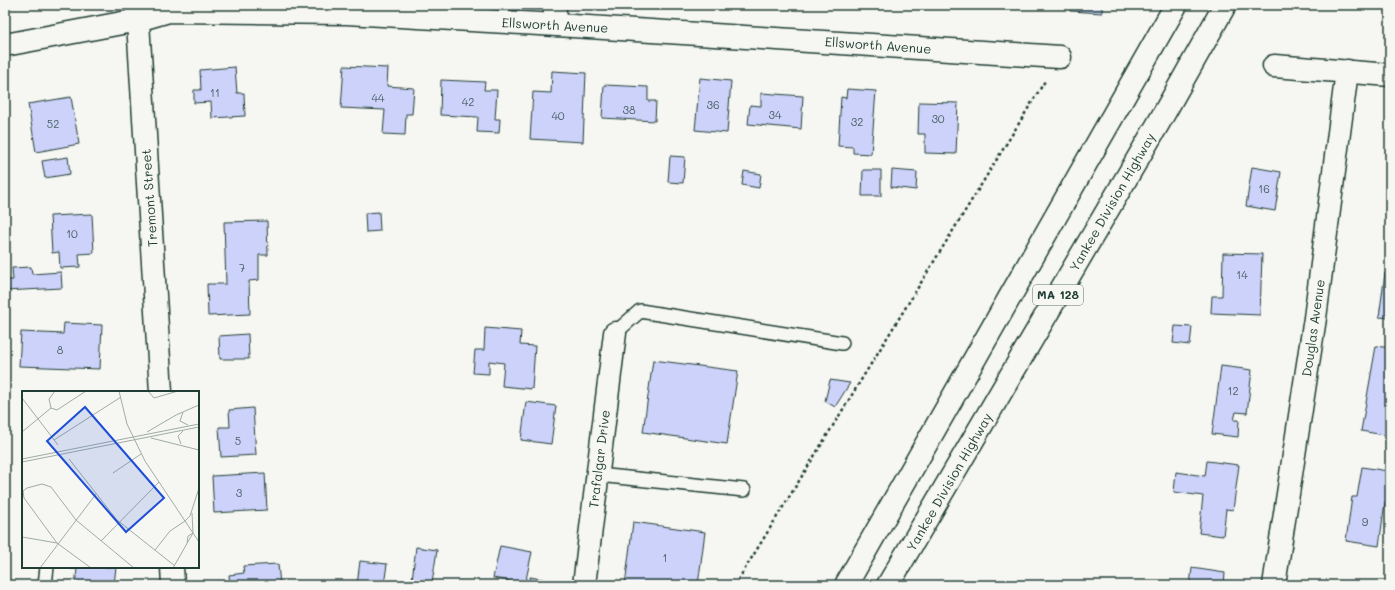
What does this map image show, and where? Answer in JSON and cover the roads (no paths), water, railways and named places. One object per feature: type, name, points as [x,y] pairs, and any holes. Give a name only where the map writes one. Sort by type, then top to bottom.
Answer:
[{"type":"main road","name":"MA 128","points":[[846,585],[1176,5]]},
{"type":"main road","name":"Yankee Division Highway","points":[[888,585],[1154,131],[1225,5]]},
{"type":"main road","name":"Ellsworth Avenue","points":[[5,45],[138,12],[168,11],[555,15],[1060,57]]},
{"type":"main road","name":"Tremont Street","points":[[138,12],[161,391]]},
{"type":"main road","points":[[1274,66],[1390,75]]},
{"type":"main road","name":"Douglas Avenue","points":[[1274,585],[1315,318],[1347,71]]},
{"type":"main road","name":"Trafalgar Drive","points":[[584,585],[615,333]]},
{"type":"main road","points":[[172,568],[173,585]]},
{"type":"lane","points":[[615,333],[640,311],[842,343]]},
{"type":"lane","points":[[598,474],[744,490]]},
{"type":"lane","points":[[45,585],[47,568]]}]
